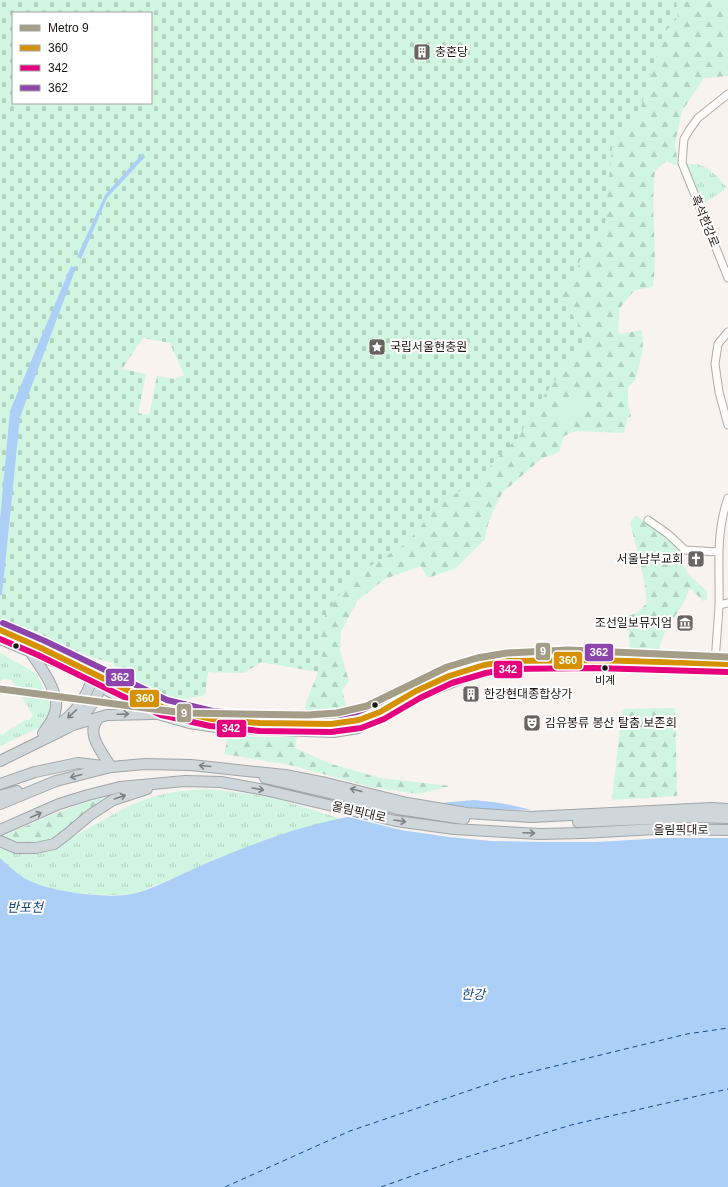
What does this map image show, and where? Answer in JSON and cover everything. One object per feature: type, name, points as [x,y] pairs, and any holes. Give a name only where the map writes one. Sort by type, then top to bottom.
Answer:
[{"type":"highway","points":[[31,653],[47,675],[56,706],[50,723],[43,733]]},
{"type":"highway","points":[[74,726],[90,710],[101,688],[96,677]]},
{"type":"highway","points":[[0,754],[57,726],[77,709],[96,677]]},
{"type":"highway","points":[[0,761],[74,726],[100,717],[107,715],[154,714]]},
{"type":"highway","points":[[100,717],[94,726],[93,732],[95,742],[111,767]]},
{"type":"highway","points":[[0,784],[35,772],[78,763],[111,767]]},
{"type":"highway","name":"올림픽대로","points":[[0,796],[111,767],[145,764],[191,765],[285,775],[398,809],[445,817],[492,822],[542,823],[696,817],[728,818]]},
{"type":"highway","name":"올림픽대로","points":[[0,804],[56,781]]},
{"type":"highway","points":[[0,841],[16,848],[36,848],[54,844],[66,836],[90,815],[113,800],[141,790],[185,781]]},
{"type":"highway","name":"올림픽대로","points":[[0,830],[59,804],[88,795],[120,787],[185,781],[220,782],[265,790],[396,821],[461,830],[540,834],[656,829],[728,830]]},
{"type":"highway","name":"올림픽대로","points":[[325,788],[467,813],[531,818],[712,808],[728,809]]},
{"type":"main road","points":[[0,630],[30,643],[96,677],[154,704],[185,714],[240,721],[332,724],[369,717],[424,687],[465,670],[508,661],[595,660],[728,664]]},
{"type":"main road","points":[[0,640],[79,673],[96,677]]},
{"type":"main road","points":[[101,688],[154,714],[189,724],[223,729],[334,732],[358,729],[425,694],[468,677],[496,670],[509,668],[595,666],[728,670]]},
{"type":"street","name":"흑석한강로","points":[[728,94],[698,118],[690,129],[684,139],[682,165],[728,278]]},
{"type":"street","points":[[728,332],[718,344],[715,364],[718,388],[728,425]]},
{"type":"street","points":[[715,664],[719,605],[718,552],[723,512],[728,498]]},
{"type":"street","points":[[648,520],[668,534],[685,550],[718,552]]},
{"type":"street","points":[[719,605],[728,603]]},
{"type":"green space","name":"국립서울현충원","points":[[0,0],[676,0],[678,17],[664,33],[640,110],[612,147],[605,223],[580,260],[574,280],[558,294],[580,326],[588,342],[576,351],[528,418],[520,436],[494,461],[484,477],[440,503],[407,543],[351,578],[321,622],[322,656],[318,672],[261,662],[244,673],[208,672],[205,695],[179,700],[129,682],[113,663],[84,655],[0,620]],"holes":[[[143,338],[170,343],[184,375],[174,379],[157,376],[149,415],[138,413],[146,374],[122,369]]]},
{"type":"green space","points":[[485,0],[728,0],[728,76],[704,78],[682,111],[675,143],[678,166],[666,161],[655,171],[653,200],[655,258],[653,287],[636,290],[620,308],[618,327],[619,334],[642,330],[643,349],[635,380],[628,388],[628,405],[631,416],[627,419],[624,433],[576,431],[564,436],[559,452],[541,459],[502,493],[488,524],[485,539],[456,568],[428,578],[421,566],[385,579],[357,601],[341,632],[340,651],[349,681],[342,690],[346,704],[345,708],[329,711],[305,710],[306,703],[318,672],[261,662],[244,673],[208,672],[205,695],[179,700],[157,693]]},
{"type":"green space","points":[[687,164],[699,165],[709,170],[726,186],[725,189],[703,204],[685,166]]},
{"type":"green space","points":[[576,393],[585,401],[567,422],[558,414]]},
{"type":"green space","points":[[636,515],[683,552],[683,565],[689,575],[707,591],[707,599],[703,601],[691,589],[689,590],[682,606],[666,629],[659,649],[630,649],[628,626],[614,626],[616,619],[637,613],[647,603],[642,572],[630,522]]},
{"type":"green space","points":[[0,653],[37,674],[51,705],[47,720],[40,727],[0,746],[0,733],[3,735],[17,725],[29,720],[33,715],[11,680],[4,679],[0,681]]},
{"type":"green space","points":[[675,708],[677,796],[612,800],[622,709]]},
{"type":"green space","points":[[228,737],[297,737],[295,748],[331,764],[381,778],[450,786],[418,794],[371,787],[290,765],[224,754]]},
{"type":"green space","points":[[210,789],[271,797],[342,819],[296,830],[133,894],[106,895],[75,893],[45,887],[21,876],[0,858],[0,844],[19,852],[34,853],[62,843],[138,802],[178,791]]},
{"type":"green space","points":[[126,792],[52,840],[31,845],[12,840],[4,836],[64,810],[94,800]]},
{"type":"water","points":[[143,153],[145,157],[107,198],[81,259],[77,257],[105,195]]},
{"type":"water","points":[[71,266],[76,268],[20,417],[2,595],[0,595],[0,520],[10,411]]},
{"type":"water","name":"한강","points":[[474,800],[525,808],[542,813],[728,812],[728,1187],[0,1187],[0,858],[21,876],[50,888],[94,895],[108,896],[132,894],[162,884],[204,864],[243,848],[295,830],[384,810]]},
{"type":"pier","points":[[429,802],[484,809],[540,810],[559,815],[728,810],[728,838],[664,838],[596,842],[491,841],[401,830],[345,816],[389,807]]},
{"type":"ferry route","points":[[225,1187],[350,1131],[506,1078],[687,1034],[728,1028]]},
{"type":"ferry route","points":[[381,1187],[457,1160],[571,1125],[728,1089]]},
{"type":"metro line","name":"9","points":[[0,689],[184,713],[308,715],[337,713],[367,706],[447,667],[477,658],[507,653],[568,650],[728,657]]},
{"type":"transit line","name":"362","points":[[3,623],[45,641],[167,700],[213,711],[261,715],[321,716],[357,712],[377,704],[412,684],[446,669],[482,658],[507,653],[595,652],[728,656]]},
{"type":"transit line","name":"360","points":[[0,630],[41,648],[164,708],[212,719],[260,723],[331,724],[359,720],[380,712],[416,691],[449,676],[484,665],[508,661],[595,660],[728,664]]},
{"type":"transit line","name":"342","points":[[0,639],[38,655],[161,715],[210,726],[260,731],[331,732],[361,728],[384,719],[420,698],[452,683],[486,673],[509,669],[595,668],[728,672]]},
{"type":"place","name":"충혼당","points":[[422,52]]},
{"type":"place","name":"국립서울현충원","points":[[377,347]]},
{"type":"place","name":"서울남부교회","points":[[696,559]]},
{"type":"place","name":"조선일보뮤지엄","points":[[685,623]]},
{"type":"place","name":"비계","points":[[605,668]]},
{"type":"place","name":"한강현대종합상가","points":[[471,694]]},
{"type":"place","name":"김유봉류 봉산 탈춤 보존회","points":[[532,723]]},
{"type":"water label","name":"반포천","points":[[25,907]]}]
